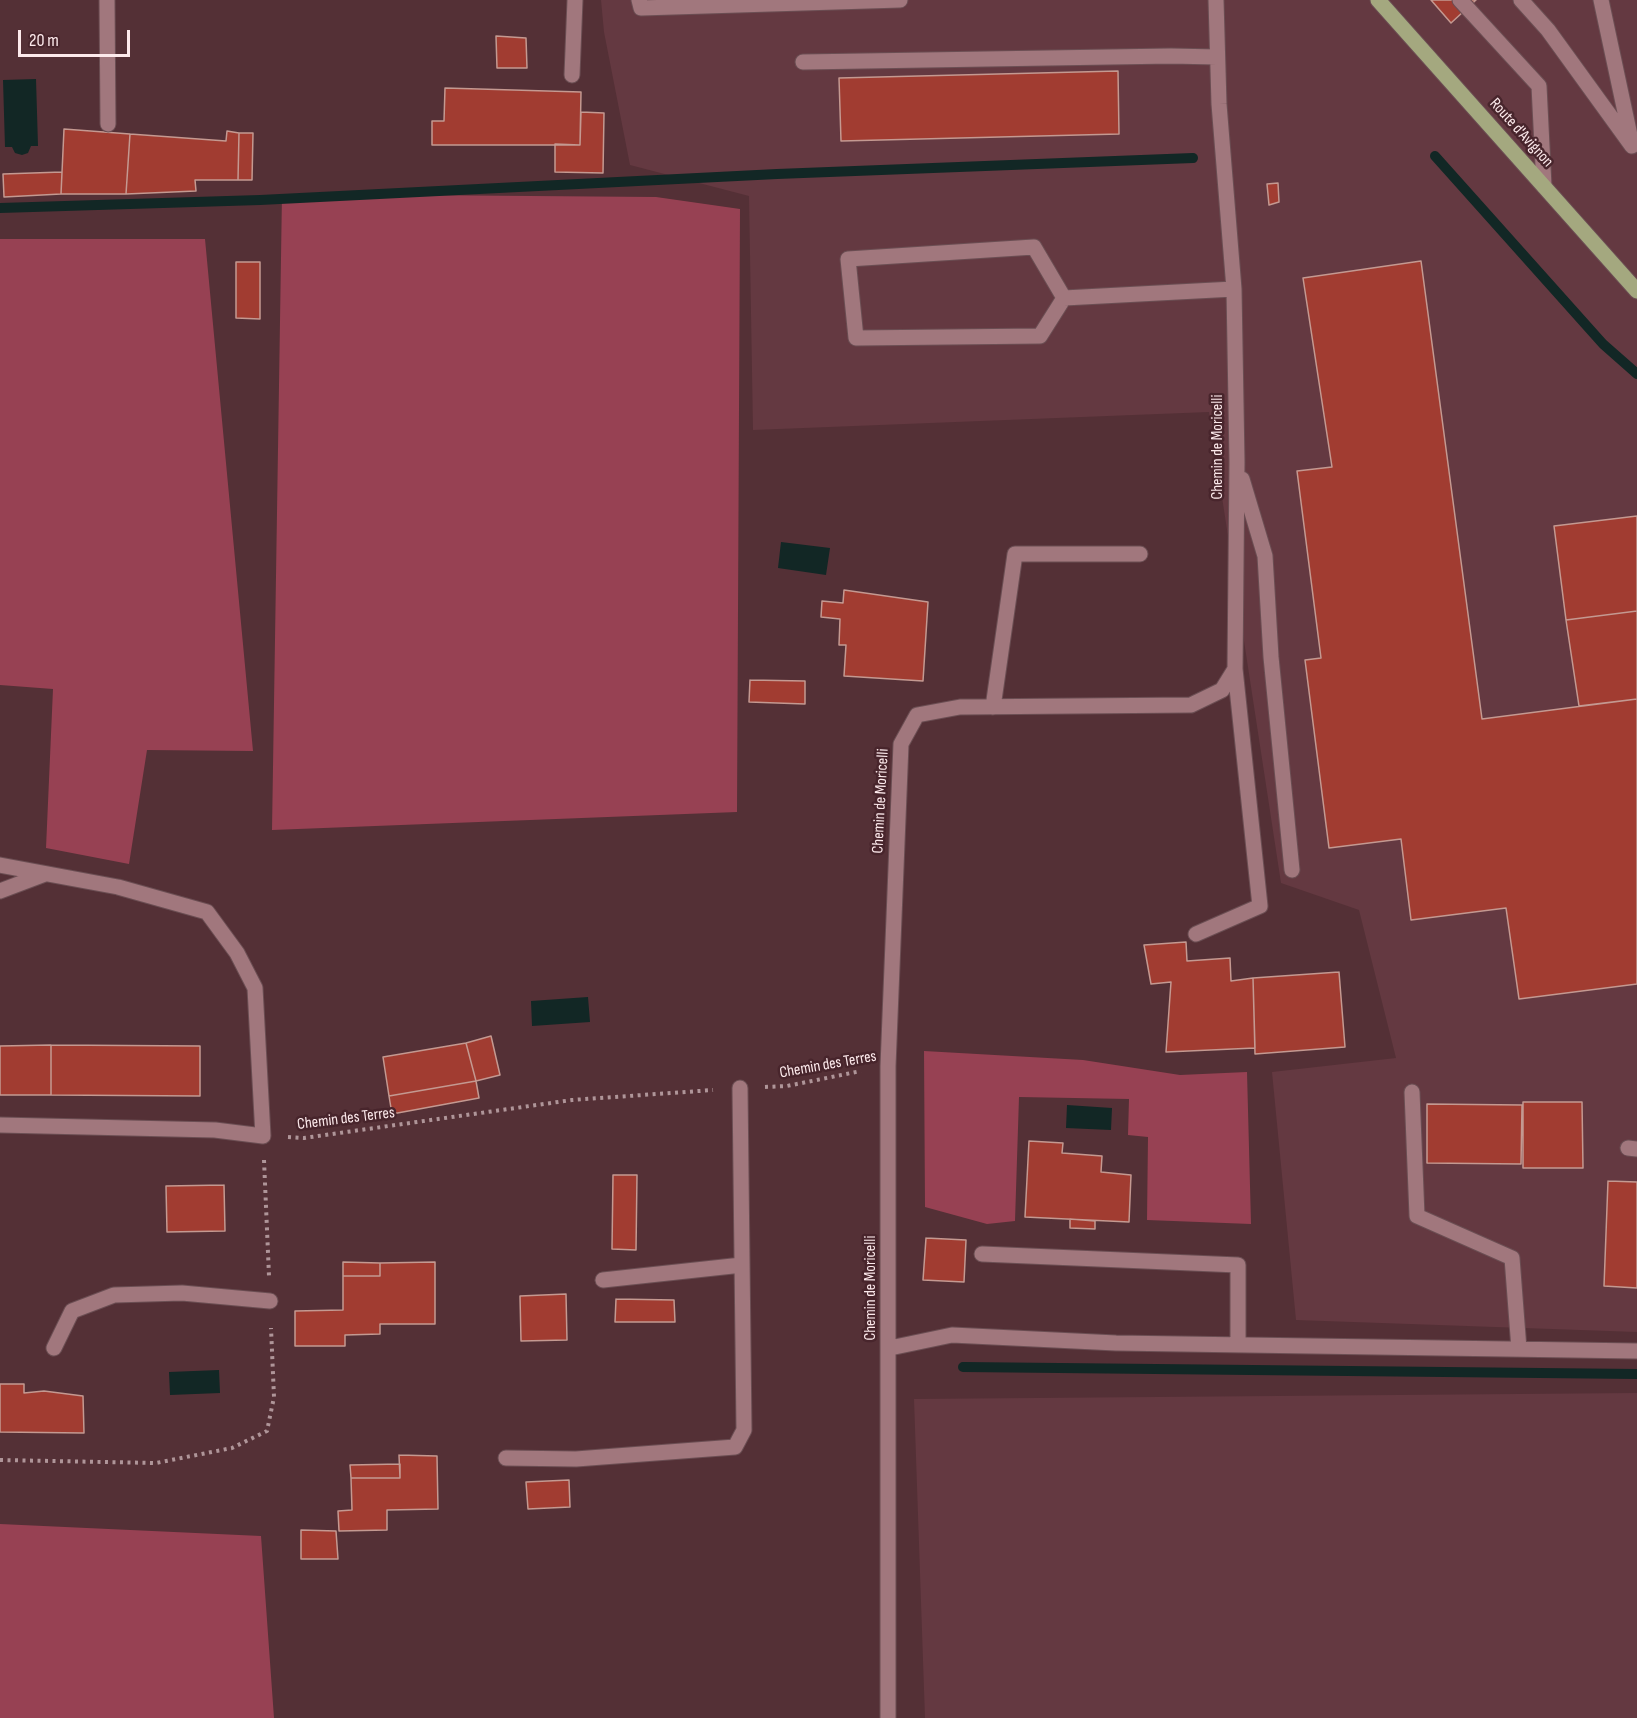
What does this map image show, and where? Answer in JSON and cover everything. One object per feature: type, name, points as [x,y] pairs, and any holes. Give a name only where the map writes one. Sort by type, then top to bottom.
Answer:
[{"type":"main road","name":"Route d'Avignon","points":[[1378,0],[1637,291]]},
{"type":"street","points":[[107,0],[108,124]]},
{"type":"street","points":[[572,75],[575,0]]},
{"type":"street","points":[[639,0],[641,8],[900,0]]},
{"type":"street","name":"Chemin de Moricelli","points":[[888,1718],[890,1348],[888,1066],[901,744],[917,715],[960,707],[1191,705],[1222,690],[1235,669],[1237,462],[1234,290],[1217,57],[1216,0]]},
{"type":"street","points":[[1460,0],[1539,86],[1544,186]]},
{"type":"street","points":[[1521,0],[1548,30],[1634,148]]},
{"type":"street","points":[[1601,0],[1634,148]]},
{"type":"street","points":[[803,62],[1217,57]]},
{"type":"street","points":[[1034,248],[1064,298],[1040,336],[856,338],[848,259],[1034,248]]},
{"type":"street","points":[[1064,298],[1234,290]]},
{"type":"street","points":[[1237,462],[1265,556],[1270,657],[1292,870]]},
{"type":"street","points":[[993,707],[1015,554],[1140,554]]},
{"type":"street","points":[[1196,934],[1260,906],[1235,669]]},
{"type":"street","points":[[0,865],[118,887],[207,912],[237,953],[255,988],[263,1136],[215,1130],[0,1125]]},
{"type":"street","points":[[0,891],[46,874]]},
{"type":"street","points":[[506,1458],[576,1459],[735,1447],[744,1430],[740,1089]]},
{"type":"street","points":[[1412,1092],[1417,1216],[1512,1258],[1519,1349]]},
{"type":"street","points":[[982,1254],[1238,1265],[1238,1343]]},
{"type":"street","points":[[603,1280],[742,1265]]},
{"type":"street","points":[[54,1348],[72,1311],[114,1295],[182,1293],[270,1301]]},
{"type":"street","points":[[890,1348],[951,1335],[1116,1343],[1238,1343],[1637,1352]]},
{"type":"path","name":"Chemin des Terres","points":[[263,1136],[304,1138],[572,1100],[787,1086],[888,1066]]},
{"type":"path","points":[[0,1460],[156,1463],[232,1448],[267,1431],[274,1398],[263,1136]]},
{"type":"shaded area","points":[[601,0],[1637,0],[1637,1332],[1296,1320],[1272,1072],[1396,1058],[1359,910],[1281,883],[1209,412],[753,430],[749,196],[630,165],[604,32]]},
{"type":"shaded area","points":[[282,194],[656,197],[740,209],[737,812],[272,830]]},
{"type":"shaded area","points":[[0,239],[205,239],[253,751],[147,750],[129,864],[46,848],[53,689],[0,685]]},
{"type":"shaded area","points":[[924,1051],[1083,1060],[1180,1075],[1247,1072],[1251,1224],[1147,1220],[1148,1137],[1128,1135],[1129,1099],[1019,1097],[1015,1221],[987,1224],[925,1207]]},
{"type":"shaded area","points":[[1637,1393],[1637,1718],[925,1718],[914,1399]]},
{"type":"shaded area","points":[[0,1524],[261,1536],[274,1718],[0,1718]]},
{"type":"water","points":[[36,79],[38,146],[31,146],[28,153],[22,155],[15,153],[12,147],[5,147],[3,80]]},
{"type":"water","points":[[781,542],[830,548],[826,575],[778,568]]},
{"type":"water","points":[[588,997],[590,1022],[532,1026],[531,1001]]},
{"type":"water","points":[[1067,1105],[1112,1108],[1111,1130],[1066,1128]]},
{"type":"water","points":[[219,1370],[220,1393],[170,1395],[169,1372]]},
{"type":"building","points":[[1431,0],[1476,0],[1451,23]]},
{"type":"building","points":[[496,36],[526,38],[527,68],[497,68]]},
{"type":"building","points":[[1118,71],[1119,134],[841,141],[839,78]]},
{"type":"building","points":[[445,88],[581,92],[580,145],[432,145],[432,121],[444,121]]},
{"type":"building","points":[[581,112],[604,113],[603,173],[555,172],[555,144],[580,145]]},
{"type":"building","points":[[64,129],[130,134],[126,194],[61,194]]},
{"type":"building","points":[[227,131],[239,133],[238,180],[195,180],[196,191],[126,194],[130,134],[226,141]]},
{"type":"building","points":[[239,133],[253,133],[252,180],[238,180]]},
{"type":"building","points":[[62,172],[61,194],[4,197],[3,174]]},
{"type":"building","points":[[1278,183],[1279,202],[1269,205],[1267,184]]},
{"type":"building","points":[[1421,261],[1482,719],[1637,699],[1637,984],[1519,999],[1506,908],[1411,920],[1401,839],[1329,848],[1305,660],[1321,658],[1297,471],[1332,467],[1303,278]]},
{"type":"building","points":[[236,262],[260,262],[260,319],[236,318]]},
{"type":"building","points":[[1637,516],[1637,611],[1566,620],[1554,526]]},
{"type":"building","points":[[844,590],[928,602],[923,681],[844,676],[846,645],[839,645],[840,619],[821,617],[822,601],[843,603]]},
{"type":"building","points":[[1637,611],[1637,699],[1579,706],[1566,620]]},
{"type":"building","points":[[750,680],[805,681],[805,704],[749,702]]},
{"type":"building","points":[[1186,942],[1187,961],[1230,958],[1231,981],[1253,978],[1255,1048],[1166,1052],[1171,982],[1151,984],[1144,945]]},
{"type":"building","points":[[1339,972],[1345,1047],[1255,1054],[1253,978]]},
{"type":"building","points":[[491,1036],[500,1075],[476,1081],[466,1043]]},
{"type":"building","points":[[466,1043],[476,1081],[389,1096],[383,1057]]},
{"type":"building","points":[[51,1045],[51,1095],[0,1095],[0,1046]]},
{"type":"building","points":[[51,1045],[200,1046],[200,1096],[51,1095]]},
{"type":"building","points":[[476,1081],[479,1098],[392,1114],[389,1096]]},
{"type":"building","points":[[1523,1102],[1582,1102],[1583,1168],[1523,1168]]},
{"type":"building","points":[[1427,1104],[1522,1105],[1521,1164],[1427,1163]]},
{"type":"building","points":[[1029,1141],[1063,1143],[1062,1153],[1102,1156],[1101,1172],[1131,1175],[1129,1222],[1025,1217]]},
{"type":"building","points":[[613,1175],[637,1175],[636,1250],[612,1249]]},
{"type":"building","points":[[1608,1181],[1637,1182],[1637,1288],[1604,1286]]},
{"type":"building","points":[[224,1185],[225,1231],[167,1232],[166,1186]]},
{"type":"building","points":[[1070,1219],[1095,1221],[1095,1229],[1070,1228]]},
{"type":"building","points":[[926,1238],[966,1240],[964,1282],[923,1280]]},
{"type":"building","points":[[343,1262],[380,1263],[380,1276],[343,1276]]},
{"type":"building","points":[[435,1262],[435,1324],[380,1324],[380,1334],[345,1335],[345,1346],[295,1346],[295,1311],[343,1310],[343,1276],[380,1276],[380,1263]]},
{"type":"building","points":[[566,1294],[567,1340],[521,1341],[520,1296]]},
{"type":"building","points":[[616,1299],[674,1300],[675,1322],[615,1322]]},
{"type":"building","points":[[0,1384],[24,1384],[24,1393],[44,1391],[83,1396],[84,1433],[0,1432]]},
{"type":"building","points":[[399,1455],[437,1456],[438,1509],[387,1510],[387,1530],[339,1531],[338,1511],[352,1510],[351,1478],[400,1478]]},
{"type":"building","points":[[400,1464],[400,1478],[351,1478],[350,1465]]},
{"type":"building","points":[[569,1480],[570,1507],[528,1509],[526,1482]]},
{"type":"building","points":[[301,1530],[336,1531],[338,1559],[301,1559]]},
{"type":"waterway","points":[[1435,156],[1603,344],[1637,374]]},
{"type":"waterway","points":[[0,208],[260,200],[777,174],[1193,158]]},
{"type":"waterway","points":[[963,1367],[1637,1374]]}]
